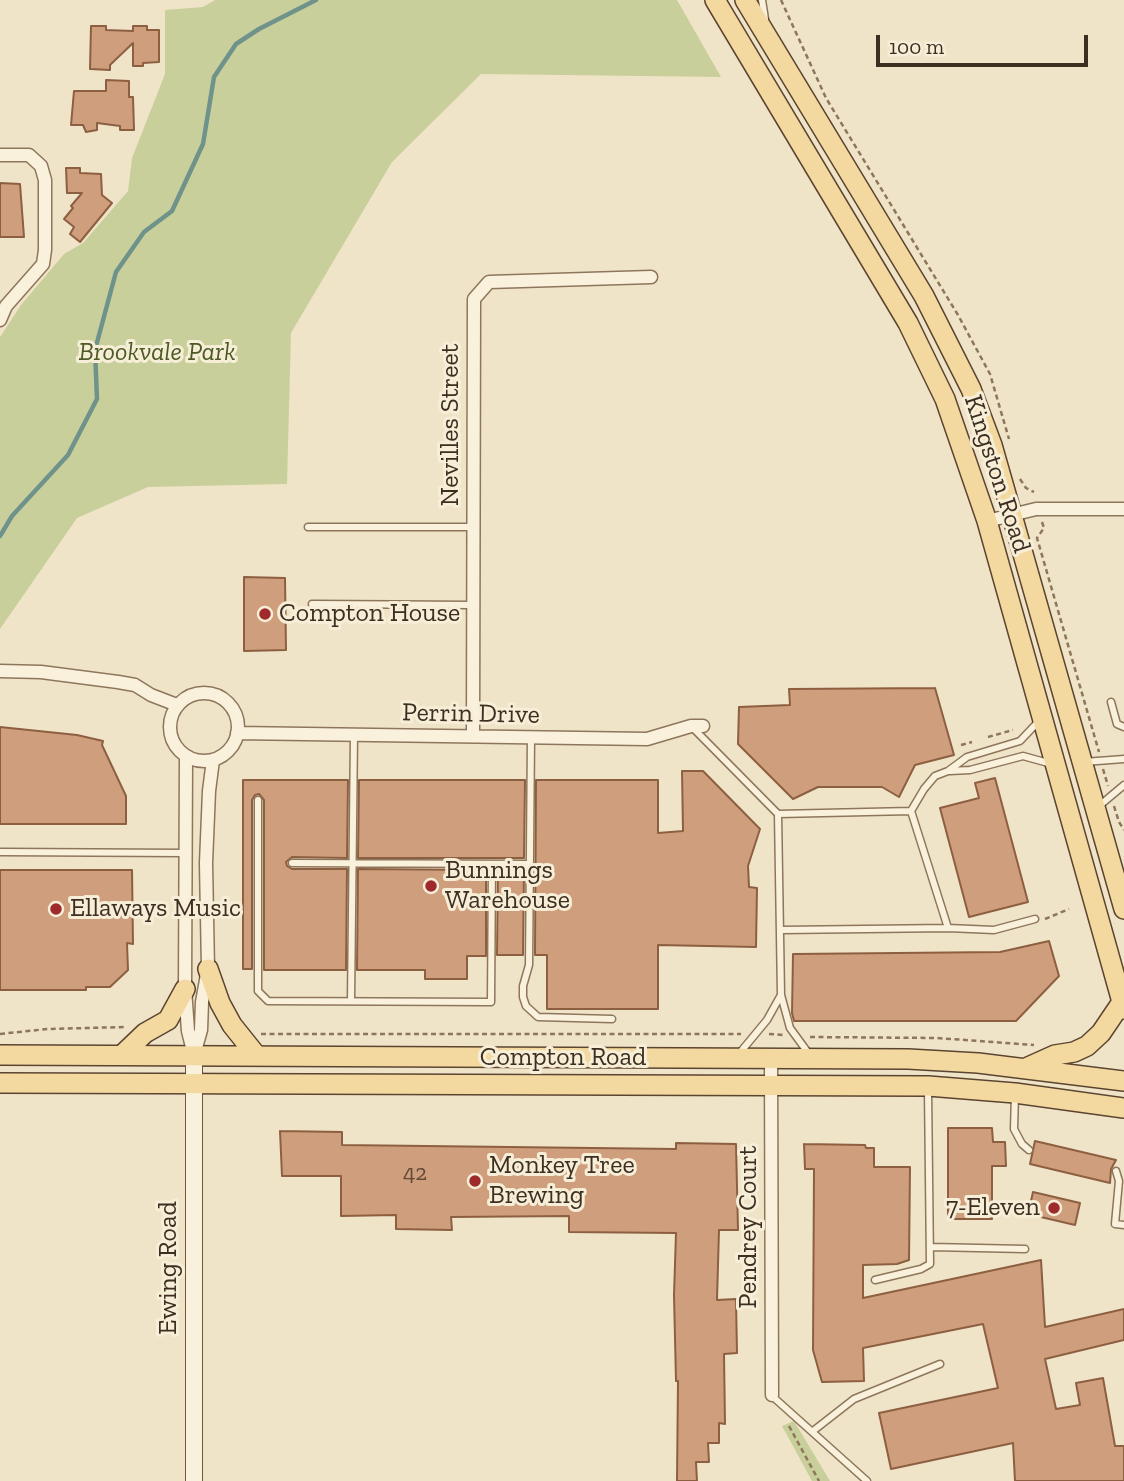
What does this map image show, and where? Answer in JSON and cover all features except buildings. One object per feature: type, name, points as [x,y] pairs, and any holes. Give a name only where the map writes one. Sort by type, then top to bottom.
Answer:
[{"type":"main road","name":"Kingston Road","points":[[715,0],[908,323],[945,399],[970,465],[987,521],[1123,1005]]},
{"type":"main road","name":"Kingston Road","points":[[746,0],[948,341],[971,389],[1092,762],[1096,810],[1124,909]]},
{"type":"main road","points":[[208,969],[220,1003],[232,1025],[256,1055]]},
{"type":"main road","points":[[122,1055],[145,1033],[168,1020],[185,989]]},
{"type":"main road","points":[[1025,1069],[1055,1055],[1074,1052],[1087,1046],[1123,1005]]},
{"type":"main road","name":"Compton Road","points":[[0,1055],[921,1060],[1124,1081]]},
{"type":"main road","name":"Ewing Road","points":[[194,1055],[194,1481]]},
{"type":"main road","name":"Compton Road","points":[[0,1083],[928,1086],[1015,1093],[1124,1108]]},
{"type":"street","points":[[0,155],[29,155],[41,166],[45,180],[45,250],[43,264],[6,306],[0,320]]},
{"type":"street","name":"Nevilles Street","points":[[473,736],[474,299],[489,282],[651,277]]},
{"type":"street","points":[[987,521],[1036,509],[1124,509]]},
{"type":"street","points":[[0,671],[41,672],[135,685],[151,695],[177,705]]},
{"type":"street","points":[[196,694],[217,695],[233,709],[238,723],[237,733],[228,751],[213,760],[204,761],[186,756],[173,742],[170,729],[171,716],[177,705],[196,694]]},
{"type":"street","name":"Perrin Drive","points":[[237,733],[647,739],[697,726]]},
{"type":"street","name":"Ewing Road","points":[[186,756],[185,989],[188,1031],[194,1055]]},
{"type":"street","name":"Ewing Road","points":[[194,1055],[201,1030],[202,1002],[208,969],[206,863],[213,760]]},
{"type":"street","name":"Pendrey Court","points":[[771,1058],[772,1395]]},
{"type":"lane","name":"Kingston Road","points":[[762,0],[769,39]]},
{"type":"lane","points":[[307,527],[474,527]]},
{"type":"lane","points":[[312,604],[474,606]]},
{"type":"lane","points":[[1111,702],[1117,724],[1124,727]]},
{"type":"lane","points":[[948,928],[911,811],[930,781],[967,757],[1020,741],[1042,718]]},
{"type":"lane","points":[[697,726],[778,814],[781,995],[790,1028],[813,1058]]},
{"type":"lane","points":[[351,1001],[354,735]]},
{"type":"lane","points":[[531,737],[529,965],[523,986],[526,1006],[538,1017],[548,1019],[612,1019]]},
{"type":"lane","points":[[948,771],[970,770],[1023,756],[1055,765]]},
{"type":"lane","points":[[1092,762],[1124,759]]},
{"type":"lane","points":[[1096,810],[1124,785]]},
{"type":"lane","points":[[258,800],[258,991],[268,1001],[491,1002],[492,864]]},
{"type":"lane","points":[[778,814],[911,811]]},
{"type":"lane","points":[[0,852],[186,853]]},
{"type":"lane","points":[[292,863],[529,864]]},
{"type":"lane","points":[[782,930],[994,930],[1035,919]]},
{"type":"lane","points":[[736,1058],[767,1020],[781,995]]},
{"type":"lane","points":[[875,1280],[921,1269],[930,1264],[928,1086]]},
{"type":"lane","points":[[1015,1093],[1014,1129],[1022,1144],[1029,1150]]},
{"type":"lane","points":[[1116,1171],[1119,1181],[1115,1224],[1124,1226]]},
{"type":"lane","points":[[931,1247],[1025,1249]]},
{"type":"lane","points":[[813,1431],[854,1399],[940,1364]]},
{"type":"lane","points":[[772,1395],[867,1481]]},
{"type":"path","points":[[1042,522],[1044,528],[1037,538],[1092,762],[1111,795],[1124,830]]},
{"type":"path","points":[[988,737],[1013,730]]},
{"type":"path","points":[[961,745],[972,742]]},
{"type":"path","points":[[1035,919],[1053,917],[1052,914],[1069,909]]},
{"type":"path","points":[[0,1034],[47,1029],[131,1027]]},
{"type":"path","points":[[259,1034],[746,1034]]},
{"type":"path","points":[[765,1034],[788,1036]]},
{"type":"path","points":[[803,1037],[905,1037],[1022,1046],[1042,1044]]},
{"type":"path","points":[[772,1395],[819,1481]]},
{"type":"green space","name":"Brookvale Park","points":[[215,0],[677,0],[721,77],[481,74],[392,162],[291,333],[287,484],[148,487],[77,518],[0,629],[0,337],[21,305],[64,254],[83,243],[128,191],[132,158],[165,74],[165,10],[203,7]]},
{"type":"green space","points":[[794,1421],[830,1481],[812,1481],[782,1426]]},
{"type":"waterway","points":[[0,536],[12,516],[68,455],[97,399],[95,350],[116,272],[144,232],[172,211],[203,144],[214,77],[236,44],[316,0]]},
{"type":"place","name":"Compton House","points":[[265,614]]},
{"type":"place","name":"Bunnings Warehouse","points":[[431,886]]},
{"type":"place","name":"Ellaways Music","points":[[56,909]]},
{"type":"place","name":"Monkey Tree Brewing","points":[[475,1181]]},
{"type":"place","name":"7-Eleven","points":[[1054,1208]]}]
